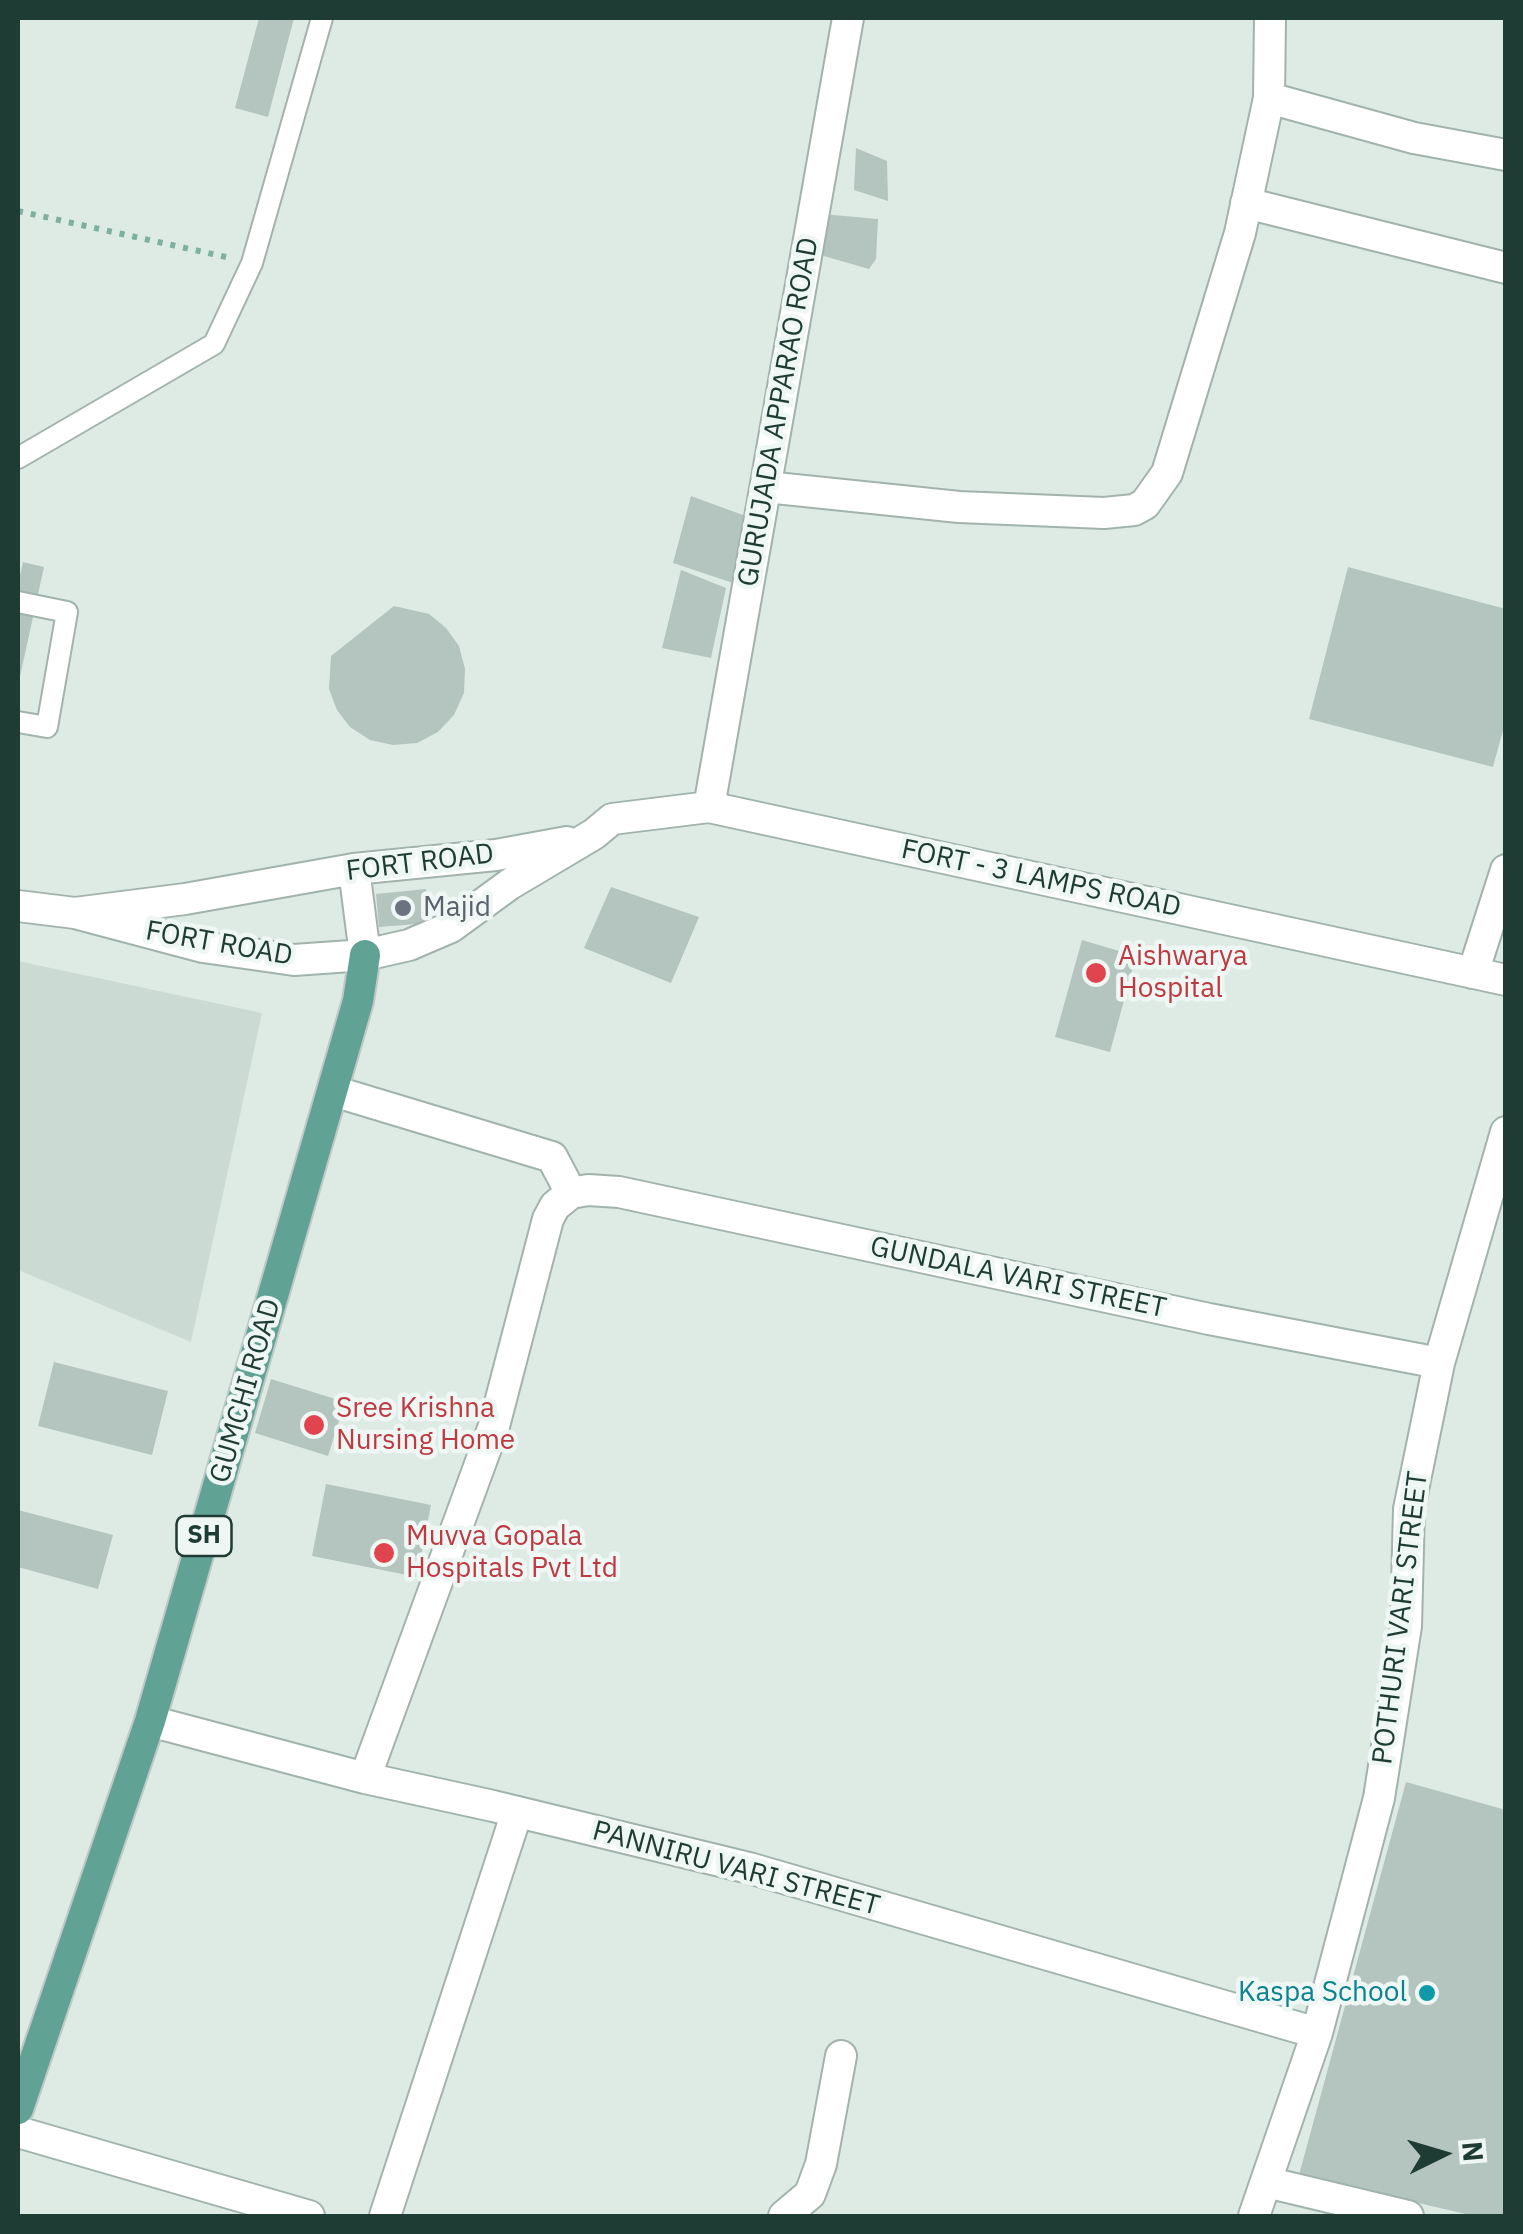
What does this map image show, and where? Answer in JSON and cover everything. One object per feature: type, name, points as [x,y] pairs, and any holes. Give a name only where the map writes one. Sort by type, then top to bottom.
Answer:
[{"type":"main road","name":"GUMCHI ROAD","points":[[18,2108],[150,1721],[358,1001],[365,955]]},
{"type":"street","name":"GURUJADA APPARAO ROAD","points":[[708,807],[848,18]]},
{"type":"street","points":[[766,488],[959,507],[1104,513],[1134,510],[1145,504],[1167,474],[1246,203],[1269,98],[1270,18]]},
{"type":"street","points":[[1269,98],[1414,138],[1506,154]]},
{"type":"street","points":[[1246,203],[1506,268]]},
{"type":"street","name":"FORT - 3 LAMPS ROAD","points":[[580,840],[612,819],[708,807],[1506,980]]},
{"type":"street","name":"FORT ROAD","points":[[75,913],[185,899],[354,869],[496,854],[580,840]]},
{"type":"street","name":"FORT ROAD","points":[[18,906],[75,913],[203,947],[294,960],[365,955],[408,945],[451,927],[580,840]]},
{"type":"street","name":"SH","points":[[354,869],[365,955]]},
{"type":"street","points":[[1473,973],[1506,870]]},
{"type":"street","points":[[332,1091],[552,1157],[584,1192],[555,1206],[548,1219],[494,1426],[365,1778]]},
{"type":"street","name":"POTHURI VARI STREET","points":[[1254,2216],[1317,2033],[1379,1798],[1406,1626],[1410,1509],[1439,1363],[1506,1132]]},
{"type":"street","name":"GUNDALA VARI STREET","points":[[584,1192],[1439,1363]]},
{"type":"street","name":"PANNIRU VARI STREET","points":[[150,1721],[365,1778],[749,1868],[1317,2033]]},
{"type":"street","points":[[385,2216],[517,1812]]},
{"type":"street","points":[[784,2216],[810,2194],[820,2164],[840,2056]]},
{"type":"street","points":[[18,2132],[309,2216]]},
{"type":"street","points":[[1266,2182],[1408,2216]]},
{"type":"lane","points":[[18,458],[214,344],[252,263],[322,18]]},
{"type":"lane","points":[[18,602],[68,612],[47,728],[18,722]]},
{"type":"path","points":[[18,225],[19,211],[252,263]]},
{"type":"shaded area","points":[[18,961],[262,1013],[191,1342],[18,1270]]},
{"type":"building","points":[[259,18],[294,18],[268,117],[235,108]]},
{"type":"building","points":[[856,148],[887,161],[888,201],[854,190]]},
{"type":"building","points":[[822,214],[878,219],[876,259],[869,269],[817,254]]},
{"type":"building","points":[[691,496],[751,518],[736,584],[673,563]]},
{"type":"building","points":[[23,562],[44,567],[19,681],[18,585]]},
{"type":"building","points":[[1348,567],[1506,609],[1506,719],[1493,767],[1309,719]]},
{"type":"building","points":[[681,570],[726,588],[711,658],[662,648]]},
{"type":"building","points":[[394,606],[429,614],[446,628],[459,646],[465,669],[464,693],[454,715],[438,732],[417,743],[393,745],[370,740],[350,727],[337,710],[329,689],[331,656]]},
{"type":"building","points":[[611,887],[699,917],[671,983],[584,948]]},
{"type":"building","name":"Majid","points":[[426,889],[429,923],[379,927],[376,894]]},
{"type":"building","points":[[1082,940],[1136,956],[1110,1052],[1055,1037]]},
{"type":"building","points":[[54,1362],[168,1391],[152,1455],[38,1426]]},
{"type":"building","points":[[271,1379],[345,1402],[328,1456],[255,1433]]},
{"type":"building","points":[[326,1484],[431,1505],[417,1577],[312,1556]]},
{"type":"building","points":[[18,1510],[113,1535],[98,1589],[18,1567]]},
{"type":"building","name":"Kaspa School","points":[[1406,1782],[1506,1810],[1506,2216],[1474,2216],[1299,2175]]},
{"type":"place","name":"Majid","points":[[403,908]]},
{"type":"place","name":"Aishwarya Hospital","points":[[1096,973]]},
{"type":"place","name":"Sree Krishna Nursing Home","points":[[314,1425]]},
{"type":"place","name":"Muvva Gopala Hospitals Pvt Ltd","points":[[384,1553]]},
{"type":"place","name":"Kaspa School","points":[[1427,1993]]}]
